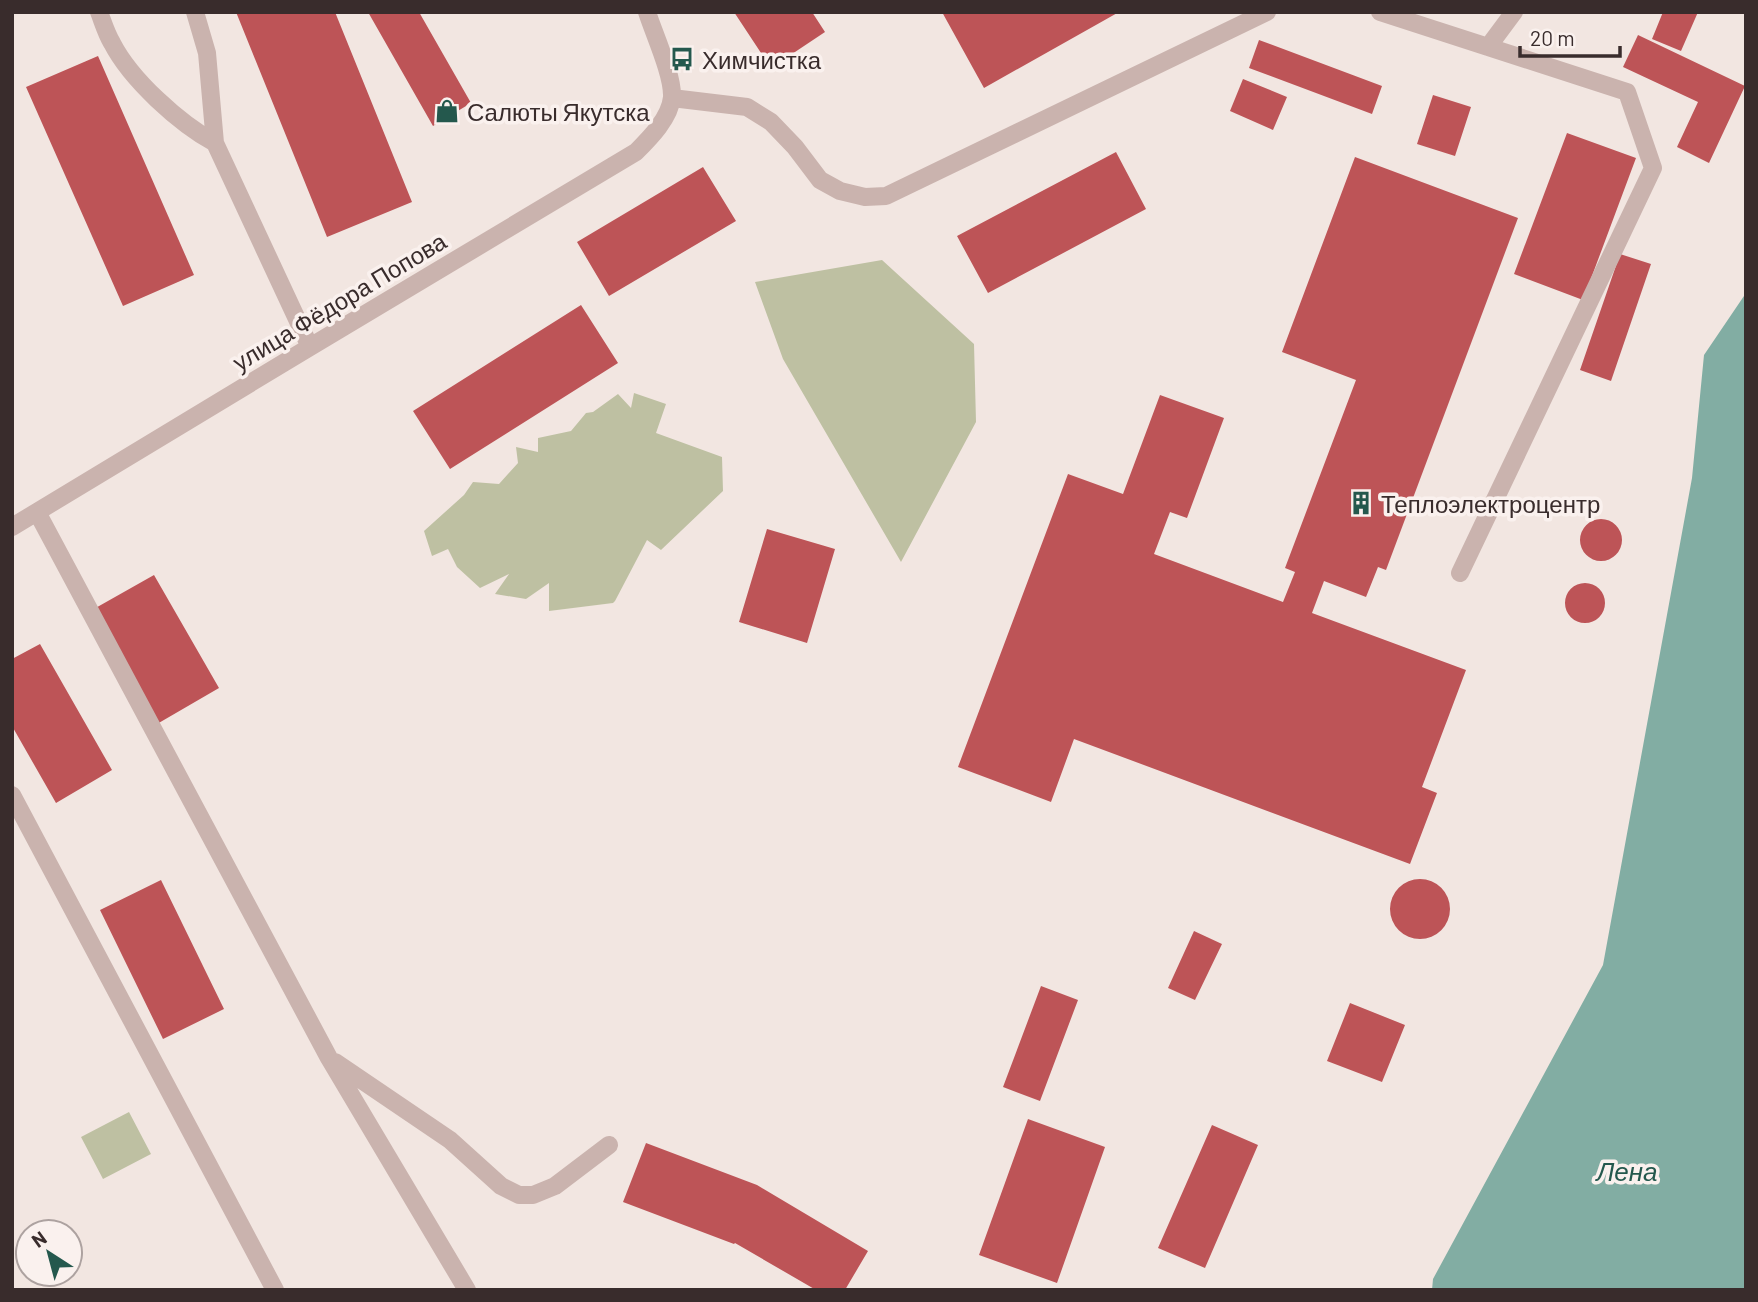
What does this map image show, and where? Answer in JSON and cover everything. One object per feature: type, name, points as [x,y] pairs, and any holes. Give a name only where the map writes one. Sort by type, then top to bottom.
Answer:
[{"type":"street","points":[[99,12],[111,43],[124,64],[164,106],[215,143]]},
{"type":"street","points":[[195,12],[207,53],[215,143],[310,347]]},
{"type":"street","points":[[647,12],[668,74],[672,98],[747,107],[772,122],[820,180],[841,191],[865,197],[886,196],[1267,12]]},
{"type":"street","points":[[1380,12],[1627,92],[1653,168],[1460,573]]},
{"type":"street","points":[[1488,47],[1514,12]]},
{"type":"street","name":"улица Фёдора Попова","points":[[12,527],[636,152],[664,118],[672,98]]},
{"type":"street","points":[[37,512],[329,1058],[467,1290]]},
{"type":"street","points":[[12,795],[275,1290]]},
{"type":"street","points":[[329,1058],[450,1140],[501,1186],[519,1195],[533,1195],[555,1186],[609,1145]]},
{"type":"green space","points":[[882,260],[974,344],[976,422],[901,562],[783,359],[755,282]]},
{"type":"green space","points":[[634,393],[666,404],[656,433],[722,457],[723,491],[661,550],[647,540],[613,603],[549,611],[549,583],[526,599],[495,594],[509,574],[480,588],[457,567],[448,549],[432,556],[424,531],[464,495],[473,482],[499,484],[518,463],[516,447],[538,452],[538,438],[571,431],[586,413],[593,412],[618,394],[631,408]]},
{"type":"green space","points":[[129,1112],[151,1154],[103,1179],[81,1137]]},
{"type":"water","name":"Лена","points":[[1746,293],[1746,1290],[1432,1290],[1433,1279],[1603,965],[1692,478],[1704,355]]},
{"type":"building","points":[[236,12],[335,12],[412,202],[327,237]]},
{"type":"building","points":[[368,12],[419,12],[471,103],[433,126]]},
{"type":"building","points":[[734,12],[812,12],[825,32],[771,68]]},
{"type":"building","points":[[942,12],[1119,12],[984,88]]},
{"type":"building","points":[[1663,12],[1698,12],[1681,51],[1652,39]]},
{"type":"building","points":[[1638,35],[1745,86],[1709,163],[1677,147],[1698,102],[1623,67]]},
{"type":"building","points":[[1259,40],[1382,86],[1372,114],[1249,68]]},
{"type":"building","points":[[98,56],[194,275],[123,306],[26,87]]},
{"type":"building","points":[[1243,79],[1287,97],[1273,130],[1230,111]]},
{"type":"building","points":[[1433,95],[1471,107],[1455,156],[1417,144]]},
{"type":"building","points":[[1567,133],[1636,158],[1583,300],[1514,274]]},
{"type":"building","points":[[1116,152],[1146,209],[988,293],[957,236]]},
{"type":"building","name":"Теплоэлектроцентр","points":[[1355,157],[1518,218],[1386,570],[1378,567],[1366,597],[1324,581],[1312,613],[1466,670],[1422,787],[1437,793],[1410,864],[1074,739],[1051,802],[958,767],[1068,474],[1123,494],[1160,395],[1224,418],[1187,518],[1170,512],[1154,554],[1283,602],[1295,572],[1285,568],[1356,380],[1282,352]]},
{"type":"building","points":[[703,167],[736,221],[609,296],[577,242]]},
{"type":"building","points":[[1620,254],[1651,264],[1611,381],[1580,370]]},
{"type":"building","points":[[581,305],[618,363],[450,469],[413,411]]},
{"type":"building","points":[[1601,519],[1616,525],[1622,540],[1616,555],[1601,561],[1586,555],[1580,540],[1586,525]]},
{"type":"building","points":[[767,529],[835,549],[807,643],[739,622]]},
{"type":"building","points":[[154,575],[219,688],[157,724],[92,610]]},
{"type":"building","points":[[1585,583],[1593,584],[1599,589],[1604,595],[1604,611],[1599,617],[1593,622],[1585,623],[1577,622],[1571,617],[1566,611],[1565,603],[1566,595],[1571,589],[1577,584]]},
{"type":"building","points":[[40,644],[112,770],[56,803],[12,726],[12,659]]},
{"type":"building","points":[[1420,879],[1437,884],[1445,892],[1450,909],[1445,926],[1437,934],[1420,939],[1403,934],[1395,926],[1390,909],[1395,892],[1403,884]]},
{"type":"building","points":[[161,880],[224,1009],[163,1039],[100,910]]},
{"type":"building","points":[[1194,931],[1222,944],[1195,1000],[1168,988]]},
{"type":"building","points":[[1041,986],[1078,1000],[1040,1101],[1003,1087]]},
{"type":"building","points":[[1350,1003],[1405,1025],[1382,1082],[1327,1061]]},
{"type":"building","points":[[1028,1119],[1105,1147],[1057,1283],[979,1255]]},
{"type":"building","points":[[1212,1125],[1258,1145],[1205,1268],[1158,1248]]},
{"type":"building","points":[[646,1143],[757,1185],[868,1251],[845,1290],[816,1290],[735,1243],[623,1202]]},
{"type":"place","name":"Химчистка","points":[[682,59]]},
{"type":"place","name":"Салюты Якутска","points":[[447,111]]},
{"type":"place","name":"Теплоэлектроцентр","points":[[1361,503]]}]
